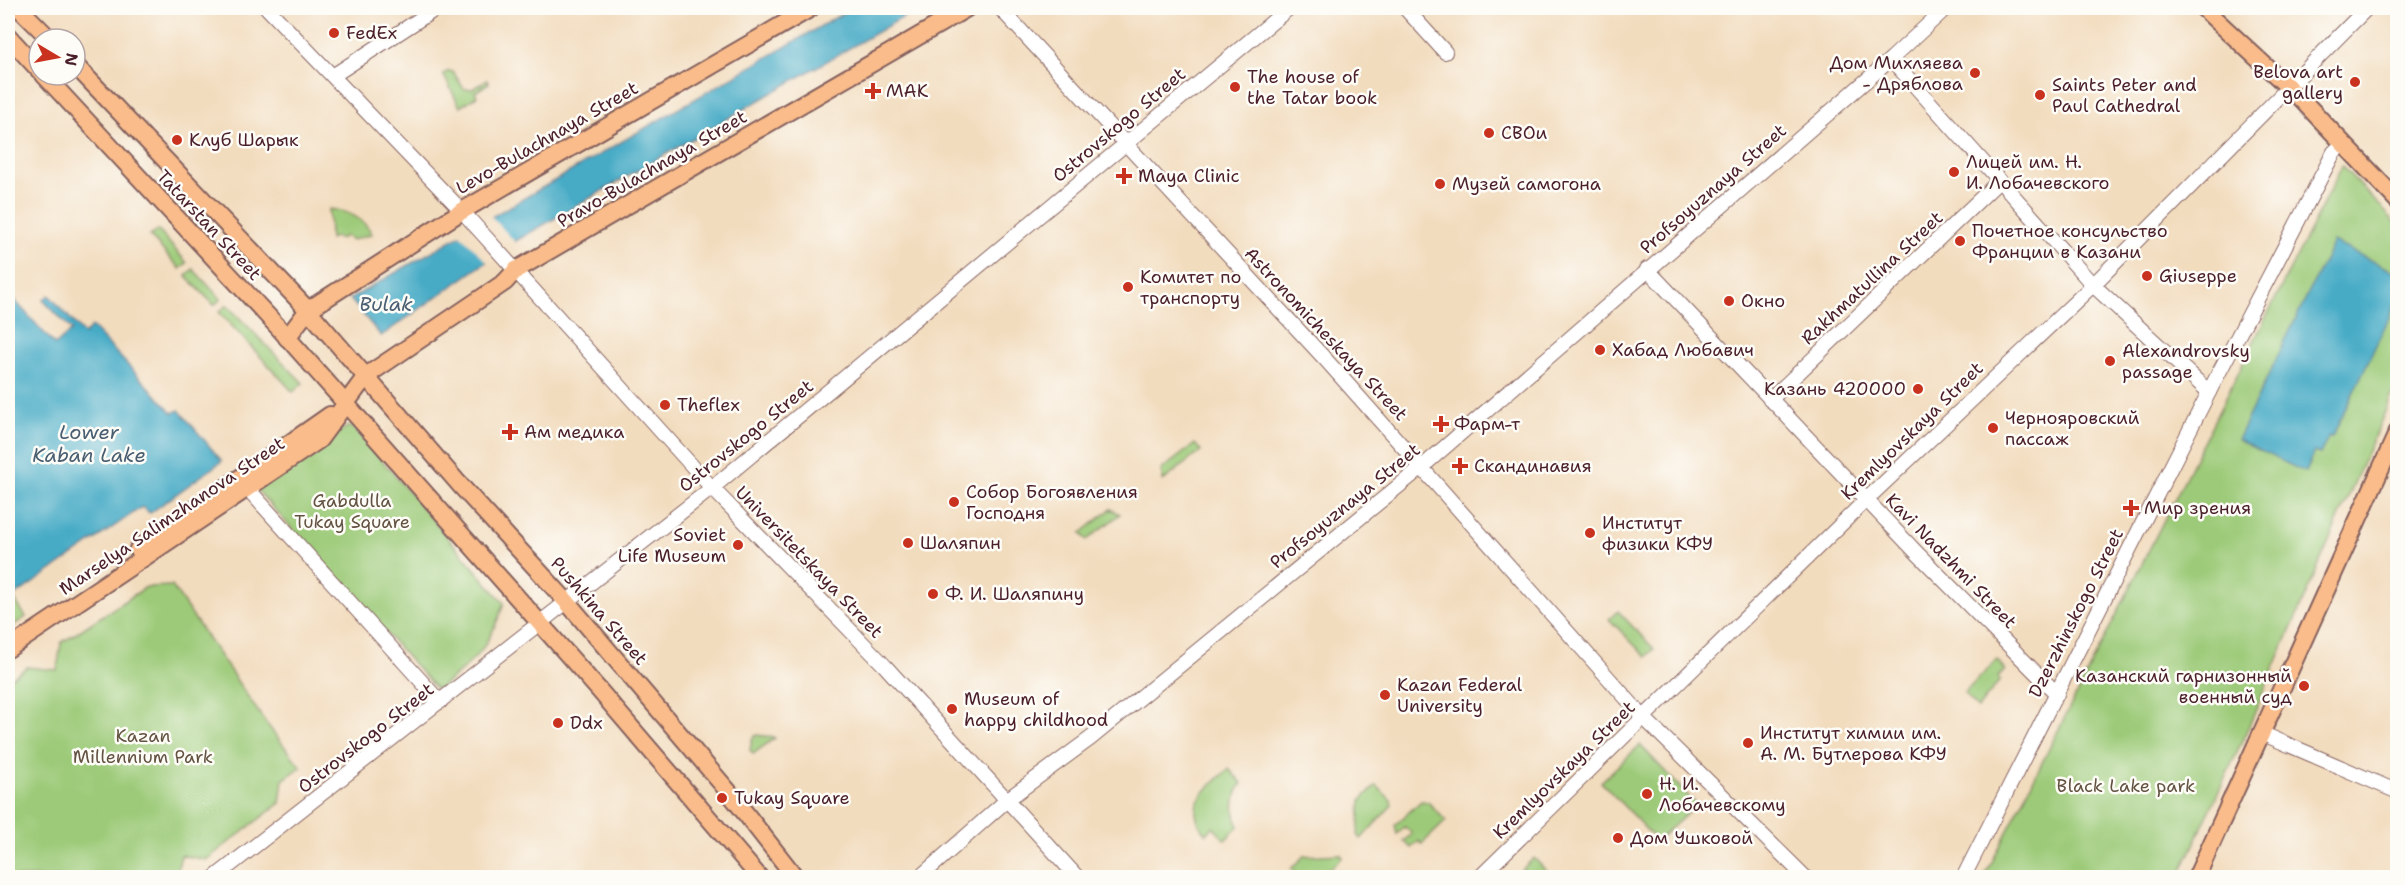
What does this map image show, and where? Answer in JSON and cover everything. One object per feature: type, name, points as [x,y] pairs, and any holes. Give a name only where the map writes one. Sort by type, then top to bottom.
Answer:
[{"type":"main road","points":[[19,8],[38,27]]},
{"type":"main road","name":"Levo-Bulachnaya Street","points":[[308,310],[811,8]]},
{"type":"main road","name":"Pravo-Bulachnaya Street","points":[[345,402],[366,376],[505,282],[516,270],[967,8]]},
{"type":"main road","points":[[2203,8],[2288,86],[2397,201]]},
{"type":"main road","points":[[8,36],[27,57]]},
{"type":"main road","name":"Tatarstan Street","points":[[87,78],[308,310],[366,376]]},
{"type":"main road","name":"Tatarstan Street","points":[[55,87],[345,402]]},
{"type":"main road","points":[[287,338],[308,310]]},
{"type":"main road","name":"Pushkina Street","points":[[366,376],[460,485],[567,602],[728,791],[796,878]]},
{"type":"main road","points":[[8,636],[318,426],[345,402],[760,878]]},
{"type":"main road","name":"Marselya Salimzhanova Street","points":[[8,649],[319,440],[345,402]]},
{"type":"main road","points":[[2196,878],[2397,431]]},
{"type":"street","name":"Universitetskaya Street","points":[[267,8],[334,75],[466,215],[712,488],[885,666],[1078,878]]},
{"type":"street","points":[[334,75],[437,8]]},
{"type":"street","name":"Astronomicheskaya Street","points":[[1000,8],[1422,467],[1643,717],[1806,878]]},
{"type":"street","name":"Ostrovskogo Street","points":[[214,878],[712,488],[1289,8]]},
{"type":"street","points":[[1405,8],[1445,51]]},
{"type":"street","name":"Profsoyuznaya Street","points":[[919,878],[1008,799],[1091,738],[1422,467],[1891,59],[1946,8]]},
{"type":"street","name":"Kremlyovskaya Street","points":[[1479,878],[1866,500],[2093,285],[2367,8]]},
{"type":"street","points":[[1891,59],[1998,182],[2093,285],[2209,392]]},
{"type":"street","name":"Dzerzhinskogo Street","points":[[1963,878],[2209,392],[2334,152],[2343,144]]},
{"type":"street","name":"Rakhmatullina Street","points":[[1770,400],[1998,182]]},
{"type":"street","name":"Kavi Nadzhmi Street","points":[[1647,269],[1866,500],[2057,694]]},
{"type":"street","points":[[248,489],[440,702]]},
{"type":"street","points":[[2261,733],[2397,792]]},
{"type":"green space","points":[[453,72],[464,89],[472,89],[487,80],[489,83],[475,92],[477,96],[460,107],[443,74]]},
{"type":"green space","name":"Black Lake park","points":[[2342,166],[2397,224],[2397,384],[2249,726],[2179,877],[1984,878]]},
{"type":"green space","points":[[329,209],[354,216],[369,228],[372,234],[353,240],[345,236],[341,239],[335,237],[330,239]]},
{"type":"green space","points":[[158,230],[187,263],[180,269],[150,236]]},
{"type":"green space","points":[[193,269],[221,299],[214,305],[186,276]]},
{"type":"green space","points":[[227,305],[303,383],[293,392],[219,312]]},
{"type":"green space","name":"Gabdulla Tukay Square","points":[[350,426],[356,430],[504,603],[492,632],[479,653],[437,690],[257,490],[341,430]]},
{"type":"green space","points":[[1195,444],[1201,451],[1163,481],[1161,470]]},
{"type":"green space","points":[[1111,509],[1120,514],[1087,540],[1081,533]]},
{"type":"green space","name":"Kazan Millennium Park","points":[[172,586],[266,723],[301,767],[283,780],[280,803],[206,860],[181,855],[176,877],[8,877],[8,680],[27,667],[57,670],[61,643],[146,587]]},
{"type":"green space","points":[[8,596],[13,597],[26,617],[8,629]]},
{"type":"green space","points":[[1618,611],[1654,649],[1646,657],[1609,619]]},
{"type":"green space","points":[[1997,660],[2005,670],[1978,708],[1964,693]]},
{"type":"green space","points":[[756,735],[775,738],[753,754],[750,750],[752,739]]},
{"type":"green space","points":[[1640,745],[1697,805],[1657,841],[1601,782]]},
{"type":"green space","points":[[1229,769],[1242,783],[1234,804],[1239,826],[1225,840],[1213,827],[1206,834],[1199,823],[1196,806],[1205,790]]},
{"type":"green space","points":[[1376,785],[1391,800],[1392,805],[1361,839],[1358,836],[1361,800]]},
{"type":"green space","points":[[1421,801],[1428,802],[1446,821],[1422,844],[1419,841],[1411,848],[1404,841],[1412,834],[1405,827],[1397,834],[1395,825]]},
{"type":"green space","points":[[1340,854],[1343,857],[1321,877],[1299,877],[1291,869],[1304,856]]},
{"type":"green space","points":[[1534,858],[1552,877],[1514,877]]},
{"type":"water","name":"Bulak","points":[[852,8],[919,8],[519,239],[381,336],[350,299]]},
{"type":"water","points":[[2333,242],[2397,273],[2397,301],[2332,437],[2329,436],[2320,454],[2314,452],[2305,472],[2237,440]]},
{"type":"water","name":"Lower Kaban Lake","points":[[8,293],[55,345],[72,330],[43,300],[49,295],[84,334],[92,327],[173,413],[179,410],[222,461],[150,513],[142,507],[13,597],[8,596]]},
{"type":"pier","points":[[489,214],[517,244],[489,264],[458,232]]},
{"type":"place","name":"FedEx","points":[[334,33]]},
{"type":"place","name":"Дом Михляева - Дряблова","points":[[1975,73]]},
{"type":"place","name":"Belova art gallery","points":[[2355,82]]},
{"type":"place","name":"The house of the Tatar book","points":[[1235,87]]},
{"type":"place","name":"МАК","points":[[873,91]]},
{"type":"place","name":"Saints Peter and Paul Cathedral","points":[[2040,95]]},
{"type":"place","name":"СВОи","points":[[1489,133]]},
{"type":"place","name":"Клуб Шарык","points":[[177,140]]},
{"type":"place","name":"Лицей им. Н. И. Лобачевского","points":[[1954,172]]},
{"type":"place","name":"Maya Clinic","points":[[1124,176]]},
{"type":"place","name":"Музей самогона","points":[[1440,184]]},
{"type":"place","name":"Почетное консульство Франции в Казани","points":[[1960,241]]},
{"type":"place","name":"Giuseppe","points":[[2147,276]]},
{"type":"place","name":"Комитет по транспорту","points":[[1128,287]]},
{"type":"place","name":"Окно","points":[[1729,301]]},
{"type":"place","name":"Хабад Любавич","points":[[1600,350]]},
{"type":"place","name":"Alexandrovsky passage","points":[[2110,361]]},
{"type":"place","name":"Казань 420000","points":[[1918,389]]},
{"type":"place","name":"Theflex","points":[[665,405]]},
{"type":"place","name":"Фарм-т","points":[[1441,424]]},
{"type":"place","name":"Чернояровский пассаж","points":[[1993,428]]},
{"type":"place","name":"Ам медика","points":[[510,432]]},
{"type":"place","name":"Скандинавия","points":[[1460,466]]},
{"type":"place","name":"Собор Богоявления Господня","points":[[954,502]]},
{"type":"place","name":"Мир зрения","points":[[2131,508]]},
{"type":"place","name":"Институт физики КФУ","points":[[1590,533]]},
{"type":"place","name":"Шаляпин","points":[[908,543]]},
{"type":"place","name":"Soviet Life Museum","points":[[738,545]]},
{"type":"place","name":"Ф. И. Шаляпину","points":[[933,594]]},
{"type":"place","name":"Казанский гарнизонный военный суд","points":[[2304,686]]},
{"type":"place","name":"Kazan Federal University","points":[[1385,695]]},
{"type":"place","name":"Museum of happy childhood","points":[[952,709]]},
{"type":"place","name":"Ddx","points":[[558,723]]},
{"type":"place","name":"Институт химии им. А. М. Бутлерова КФУ","points":[[1748,743]]},
{"type":"place","name":"Н. И. Лобачевскому","points":[[1647,794]]},
{"type":"place","name":"Tukay Square","points":[[722,798]]},
{"type":"place","name":"Дом Ушковой","points":[[1618,838]]}]
